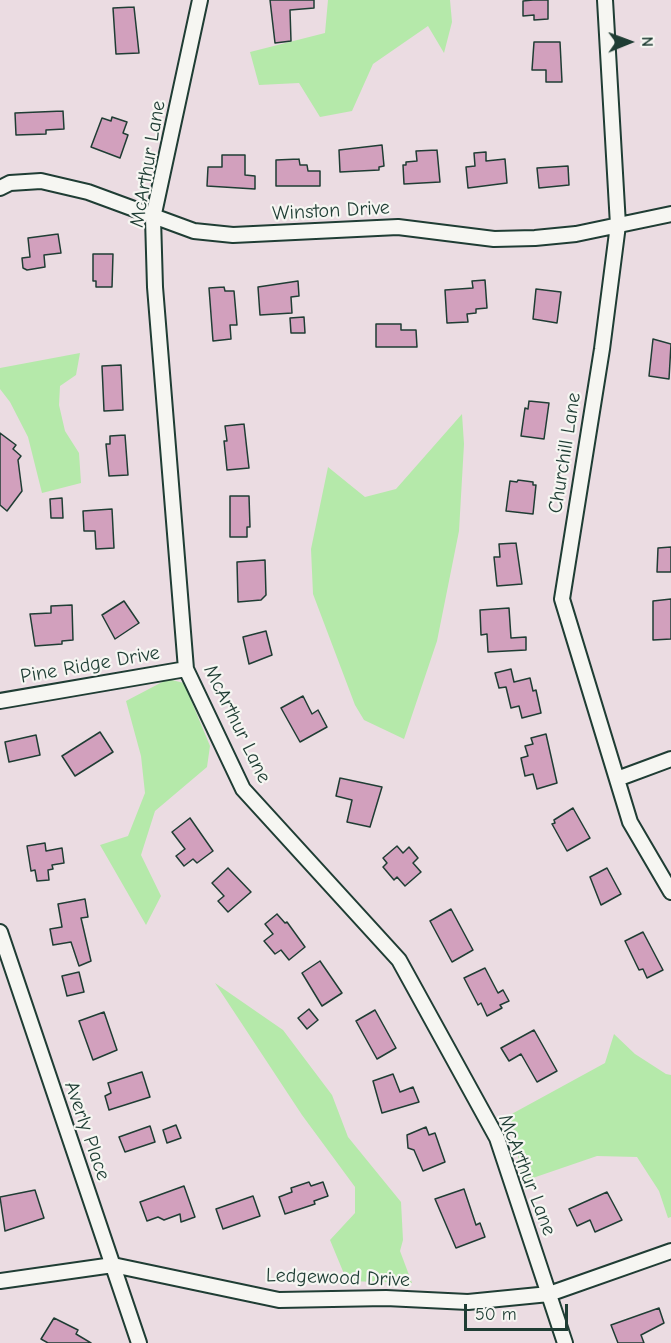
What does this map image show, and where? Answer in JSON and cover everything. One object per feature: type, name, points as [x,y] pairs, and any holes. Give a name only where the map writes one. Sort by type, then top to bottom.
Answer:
[{"type":"street","name":"McArthur Lane","points":[[200,0],[153,218],[154,286],[186,669],[243,789],[399,960],[497,1138],[565,1343]]},
{"type":"street","name":"Churchill Lane","points":[[605,0],[618,225],[606,326],[562,599],[630,822],[671,892]]},
{"type":"street","name":"Winston Drive","points":[[0,188],[10,183],[41,181],[88,192],[153,218],[194,231],[233,235],[398,227],[494,239],[525,238],[576,234],[671,214]]},
{"type":"street","name":"Pine Ridge Drive","points":[[0,701],[186,669]]},
{"type":"street","points":[[617,779],[671,759]]},
{"type":"street","name":"Averly Place","points":[[0,932],[139,1343]]},
{"type":"street","name":"Ledgewood Drive","points":[[0,1281],[113,1265],[279,1300],[386,1298],[468,1302],[549,1294],[671,1251]]},
{"type":"green space","points":[[328,0],[450,0],[452,22],[444,53],[428,26],[373,64],[352,111],[320,117],[299,83],[259,85],[250,52],[325,33]]},
{"type":"green space","points":[[80,353],[76,375],[60,386],[59,405],[65,431],[79,453],[81,483],[42,493],[28,437],[10,402],[0,389],[0,368]]},
{"type":"green space","points":[[462,414],[464,444],[459,531],[437,641],[404,739],[364,720],[355,705],[313,594],[311,549],[328,467],[365,497],[396,489]]},
{"type":"green space","points":[[168,679],[184,683],[210,746],[207,767],[155,811],[141,855],[161,896],[146,925],[100,845],[128,836],[145,793],[141,756],[126,701]]},
{"type":"green space","points":[[215,983],[283,1030],[332,1095],[348,1137],[401,1202],[403,1240],[400,1251],[412,1283],[347,1281],[330,1240],[355,1213],[355,1187],[302,1115]]},
{"type":"green space","points":[[614,1034],[635,1054],[671,1075],[671,1217],[668,1218],[659,1191],[637,1157],[597,1156],[524,1181],[508,1116],[605,1063]]},
{"type":"building","points":[[270,0],[314,0],[314,8],[290,10],[291,41],[275,43]]},
{"type":"building","points":[[548,0],[548,19],[534,20],[534,15],[523,16],[523,1]]},
{"type":"building","points":[[134,7],[139,53],[116,54],[113,8]]},
{"type":"building","points":[[534,42],[560,42],[562,82],[546,82],[546,70],[532,70]]},
{"type":"building","points":[[63,111],[64,129],[46,130],[46,134],[16,135],[15,113]]},
{"type":"building","points":[[112,117],[127,122],[123,133],[128,135],[120,158],[91,147],[102,118],[111,121]]},
{"type":"building","points":[[382,145],[384,166],[379,167],[379,170],[340,172],[339,150]]},
{"type":"building","points":[[437,150],[440,182],[404,184],[403,165],[406,165],[406,162],[417,161],[416,151]]},
{"type":"building","points":[[486,152],[486,161],[505,159],[507,183],[468,188],[466,167],[475,166],[474,153]]},
{"type":"building","points":[[222,155],[245,155],[245,175],[255,176],[255,189],[207,186],[208,167],[222,167]]},
{"type":"building","points":[[299,159],[300,165],[307,165],[308,171],[320,171],[320,186],[276,186],[276,160]]},
{"type":"building","points":[[568,166],[569,185],[539,188],[537,168]]},
{"type":"building","points":[[58,234],[61,253],[44,255],[45,267],[27,270],[23,268],[22,258],[30,257],[28,238]]},
{"type":"building","points":[[93,254],[113,254],[112,287],[96,287],[96,281],[93,281]]},
{"type":"building","points":[[485,280],[487,308],[476,309],[476,313],[467,314],[468,322],[447,323],[445,290],[473,288],[472,281]]},
{"type":"building","points":[[298,281],[299,296],[291,297],[292,313],[260,315],[258,287]]},
{"type":"building","points":[[224,287],[225,291],[234,291],[237,325],[230,325],[231,339],[213,341],[209,288]]},
{"type":"building","points":[[536,289],[561,292],[557,323],[533,319]]},
{"type":"building","points":[[304,317],[305,333],[291,333],[290,318]]},
{"type":"building","points":[[376,324],[401,324],[401,330],[416,330],[417,347],[376,347]]},
{"type":"building","points":[[653,339],[671,344],[669,379],[649,376]]},
{"type":"building","points":[[121,365],[123,410],[104,411],[102,366]]},
{"type":"building","points":[[529,401],[549,403],[544,439],[521,436],[525,408],[528,409]]},
{"type":"building","points":[[244,424],[249,468],[227,470],[225,426]]},
{"type":"building","points":[[0,433],[16,445],[13,449],[21,456],[18,460],[22,491],[7,511],[0,505]]},
{"type":"building","points":[[125,435],[128,475],[109,476],[106,444],[110,444],[110,436]]},
{"type":"building","points":[[518,480],[533,482],[533,485],[536,485],[533,514],[506,511],[510,481],[517,482]]},
{"type":"building","points":[[230,496],[249,496],[250,527],[247,527],[247,537],[230,537]]},
{"type":"building","points":[[62,498],[63,518],[51,518],[50,499]]},
{"type":"building","points":[[112,509],[114,548],[96,549],[95,531],[84,531],[83,511]]},
{"type":"building","points":[[516,543],[522,584],[497,586],[494,557],[500,557],[499,544]]},
{"type":"building","points":[[671,547],[671,572],[657,572],[658,548]]},
{"type":"building","points":[[265,560],[266,595],[261,600],[238,602],[237,562]]},
{"type":"building","points":[[671,599],[671,639],[653,640],[653,601]]},
{"type":"building","points":[[124,601],[139,623],[115,639],[102,615]]},
{"type":"building","points":[[72,605],[73,640],[62,641],[62,644],[35,646],[30,614],[51,613],[51,606]]},
{"type":"building","points":[[509,608],[511,638],[526,637],[526,650],[488,652],[487,634],[481,635],[480,610]]},
{"type":"building","points":[[266,631],[272,655],[249,664],[243,637]]},
{"type":"building","points":[[511,669],[514,682],[530,678],[533,691],[536,690],[541,713],[522,718],[519,706],[511,708],[506,687],[499,688],[495,673]]},
{"type":"building","points":[[303,696],[312,714],[318,710],[327,727],[300,742],[281,708]]},
{"type":"building","points":[[100,732],[113,752],[75,776],[62,756]]},
{"type":"building","points":[[546,734],[557,783],[537,789],[533,774],[525,776],[521,758],[528,756],[525,746],[533,744],[531,738]]},
{"type":"building","points":[[36,735],[40,755],[9,762],[5,742]]},
{"type":"building","points":[[340,778],[382,787],[370,827],[347,822],[352,800],[336,796]]},
{"type":"building","points":[[573,808],[590,838],[567,851],[552,824],[555,823],[554,820]]},
{"type":"building","points":[[190,818],[213,851],[197,863],[193,859],[184,866],[176,856],[185,849],[172,832]]},
{"type":"building","points":[[45,843],[46,851],[62,848],[64,863],[52,865],[53,869],[48,870],[49,880],[37,881],[35,870],[31,871],[27,846]]},
{"type":"building","points":[[397,846],[403,853],[409,847],[418,858],[413,863],[421,872],[405,886],[397,877],[394,880],[383,867],[387,863],[383,858]]},
{"type":"building","points":[[228,868],[251,892],[228,912],[218,901],[224,896],[212,883]]},
{"type":"building","points":[[607,868],[621,894],[601,905],[590,877]]},
{"type":"building","points":[[85,899],[88,917],[81,918],[91,961],[79,966],[71,942],[53,945],[50,929],[62,927],[58,904]]},
{"type":"building","points":[[451,909],[473,950],[452,962],[430,921]]},
{"type":"building","points":[[277,914],[285,923],[287,922],[305,947],[289,960],[281,950],[275,954],[264,941],[273,934],[265,924]]},
{"type":"building","points":[[643,932],[663,970],[647,978],[643,969],[639,970],[625,941]]},
{"type":"building","points":[[320,961],[342,993],[322,1006],[302,973]]},
{"type":"building","points":[[485,968],[498,993],[503,990],[509,1001],[500,1005],[502,1008],[487,1016],[481,1003],[478,1005],[464,978]]},
{"type":"building","points":[[79,972],[84,992],[67,996],[62,976]]},
{"type":"building","points":[[309,1009],[318,1020],[307,1029],[298,1018]]},
{"type":"building","points":[[375,1010],[396,1048],[377,1059],[356,1021]]},
{"type":"building","points":[[104,1012],[117,1050],[93,1060],[79,1021]]},
{"type":"building","points":[[534,1030],[557,1071],[537,1082],[521,1054],[509,1061],[501,1048]]},
{"type":"building","points":[[142,1072],[150,1097],[109,1110],[105,1096],[111,1093],[108,1083]]},
{"type":"building","points":[[393,1074],[400,1092],[413,1087],[419,1102],[382,1113],[373,1081]]},
{"type":"building","points":[[176,1125],[181,1138],[167,1143],[163,1130]]},
{"type":"building","points":[[150,1126],[155,1142],[125,1152],[119,1137]]},
{"type":"building","points":[[426,1127],[429,1135],[435,1133],[445,1162],[423,1171],[414,1150],[408,1148],[407,1135]]},
{"type":"building","points":[[309,1182],[311,1186],[323,1182],[328,1196],[314,1201],[315,1204],[285,1214],[279,1197],[292,1192],[291,1188]]},
{"type":"building","points":[[184,1186],[195,1217],[181,1222],[180,1214],[164,1220],[158,1217],[147,1221],[140,1202]]},
{"type":"building","points":[[464,1189],[476,1225],[480,1223],[485,1237],[456,1248],[435,1199]]},
{"type":"building","points":[[35,1190],[44,1218],[5,1231],[0,1197]]},
{"type":"building","points":[[607,1192],[622,1220],[595,1232],[590,1220],[577,1226],[569,1209]]},
{"type":"building","points":[[253,1196],[260,1216],[223,1229],[216,1209]]},
{"type":"building","points":[[659,1308],[664,1323],[641,1335],[644,1343],[618,1343],[611,1325]]},
{"type":"building","points":[[54,1318],[78,1330],[76,1334],[91,1343],[48,1343],[41,1339]]}]
